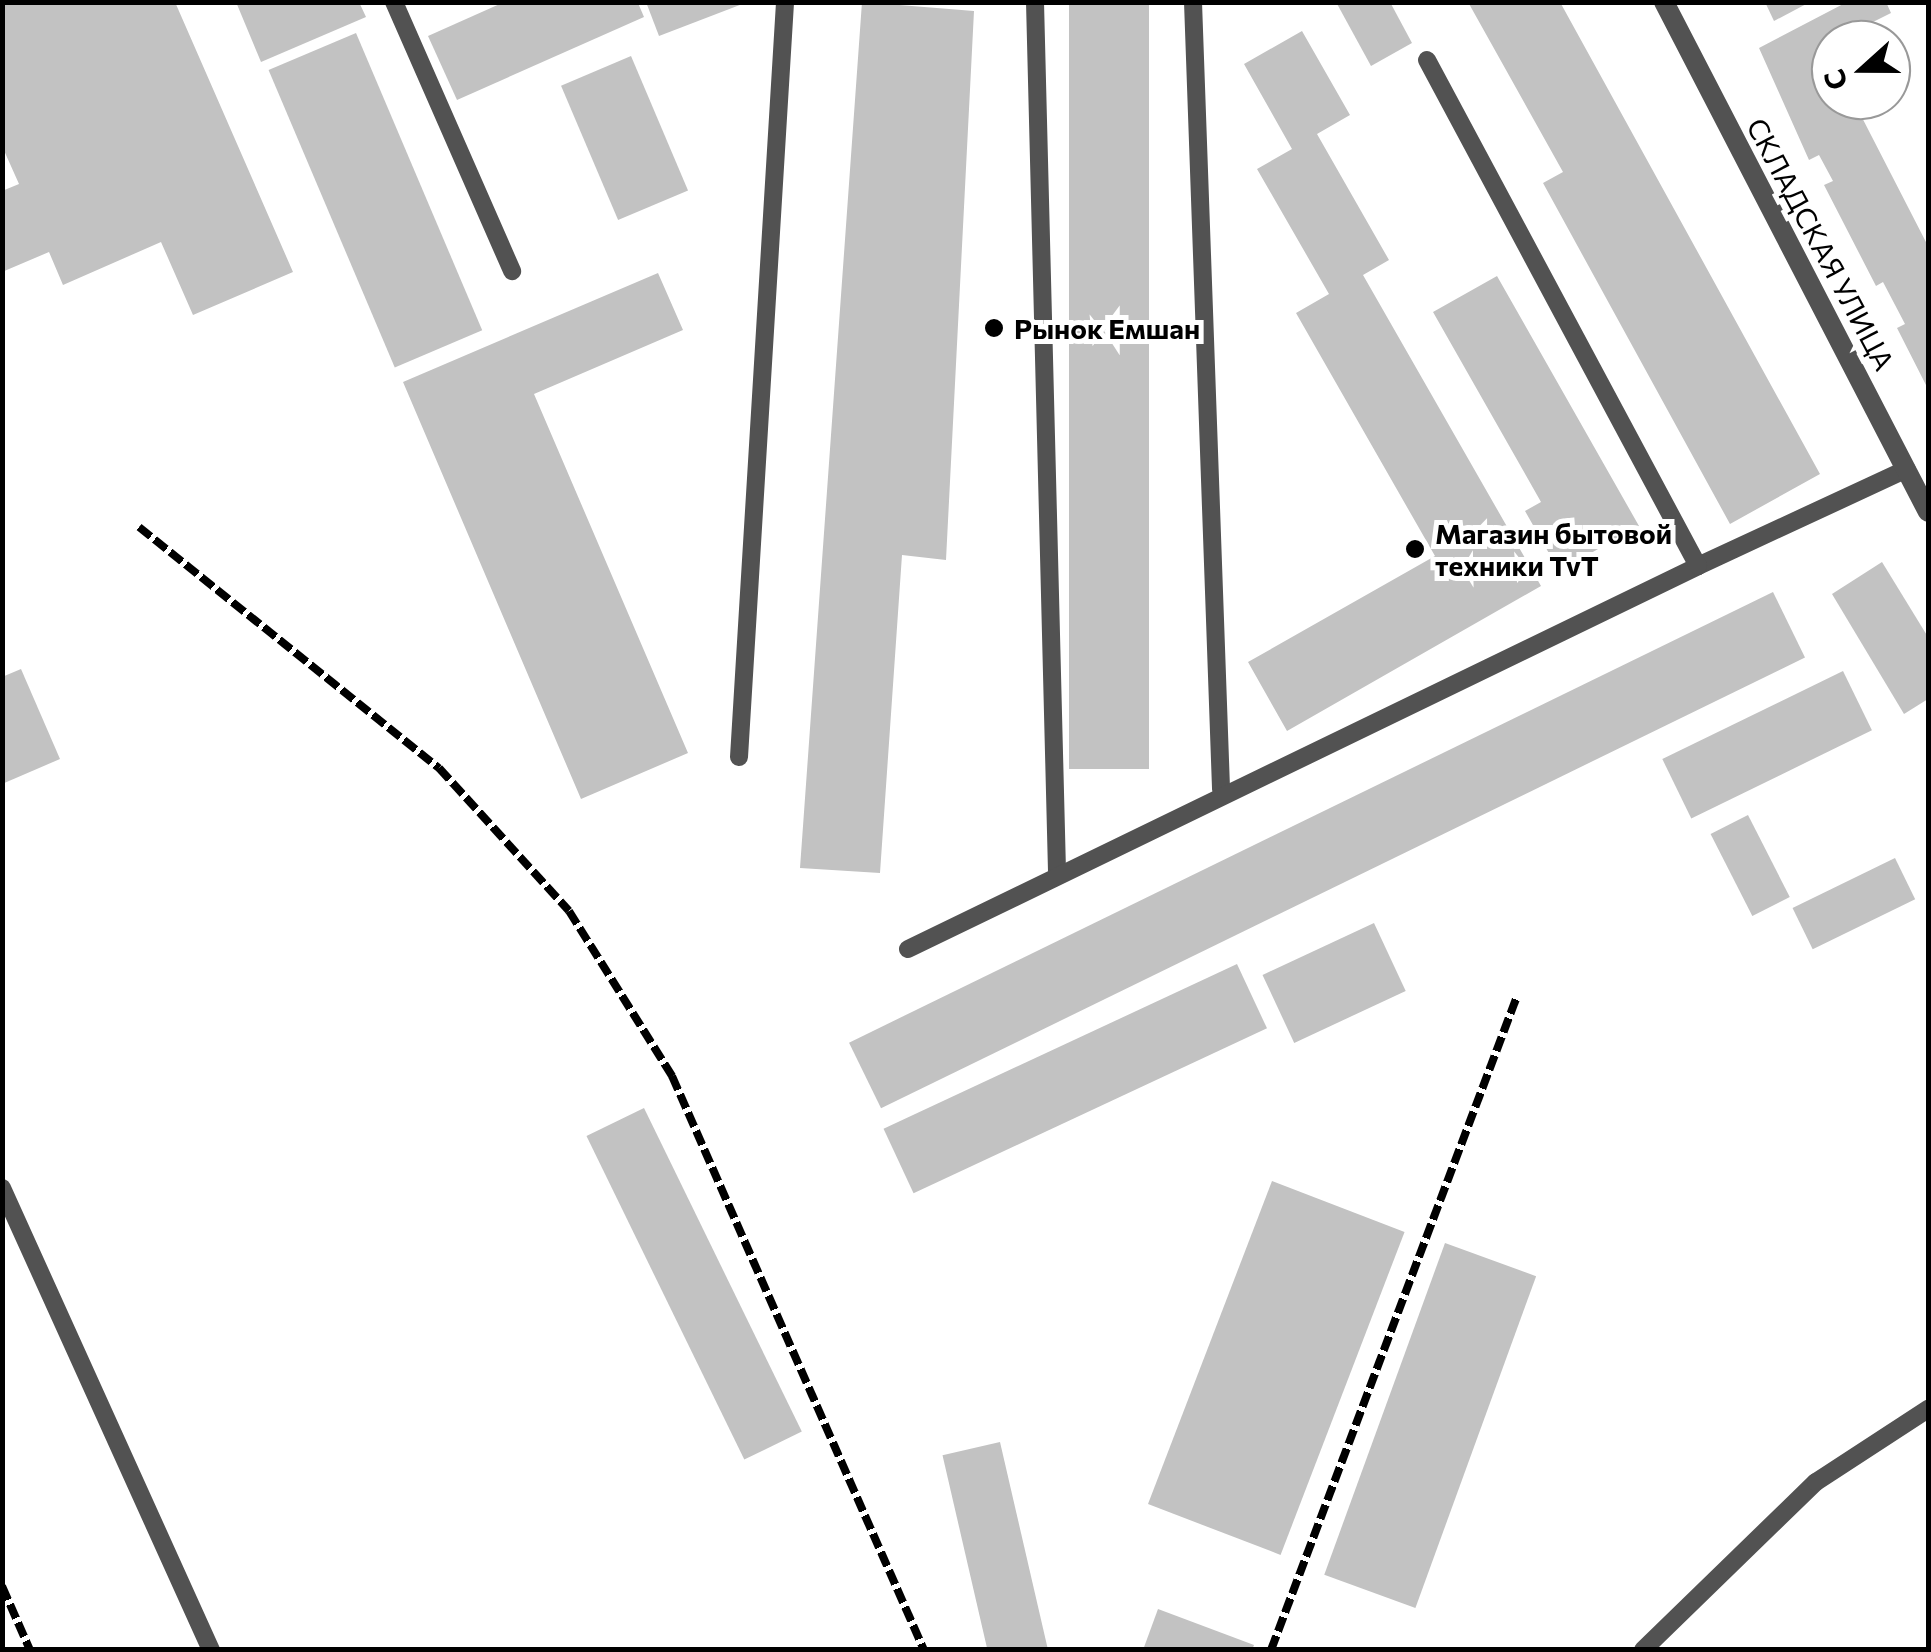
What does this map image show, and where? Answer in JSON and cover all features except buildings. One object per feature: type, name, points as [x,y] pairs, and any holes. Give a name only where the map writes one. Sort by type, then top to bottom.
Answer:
[{"type":"street","name":"СКЛАДСКАЯ УЛИЦА","points":[[1664,2],[1928,512]]},
{"type":"lane","points":[[394,2],[512,271]]},
{"type":"lane","points":[[739,757],[785,2]]},
{"type":"lane","points":[[1036,2],[1057,873]]},
{"type":"lane","points":[[1193,2],[1221,790]]},
{"type":"lane","points":[[1427,60],[1698,566]]},
{"type":"lane","points":[[908,949],[1221,790],[1907,469]]},
{"type":"lane","points":[[2,1188],[211,1650]]},
{"type":"lane","points":[[1643,1650],[1816,1482],[1928,1409]]},
{"type":"railway","points":[[139,527],[439,768],[569,911],[672,1076],[924,1650]]},
{"type":"railway","points":[[1271,1650],[1516,999]]},
{"type":"railway","points":[[2,1586],[30,1650]]},
{"type":"place","name":"Рынок Емшан","points":[[994,328]]},
{"type":"place","name":"Магазин бытовой техники TvT","points":[[1415,549]]}]
